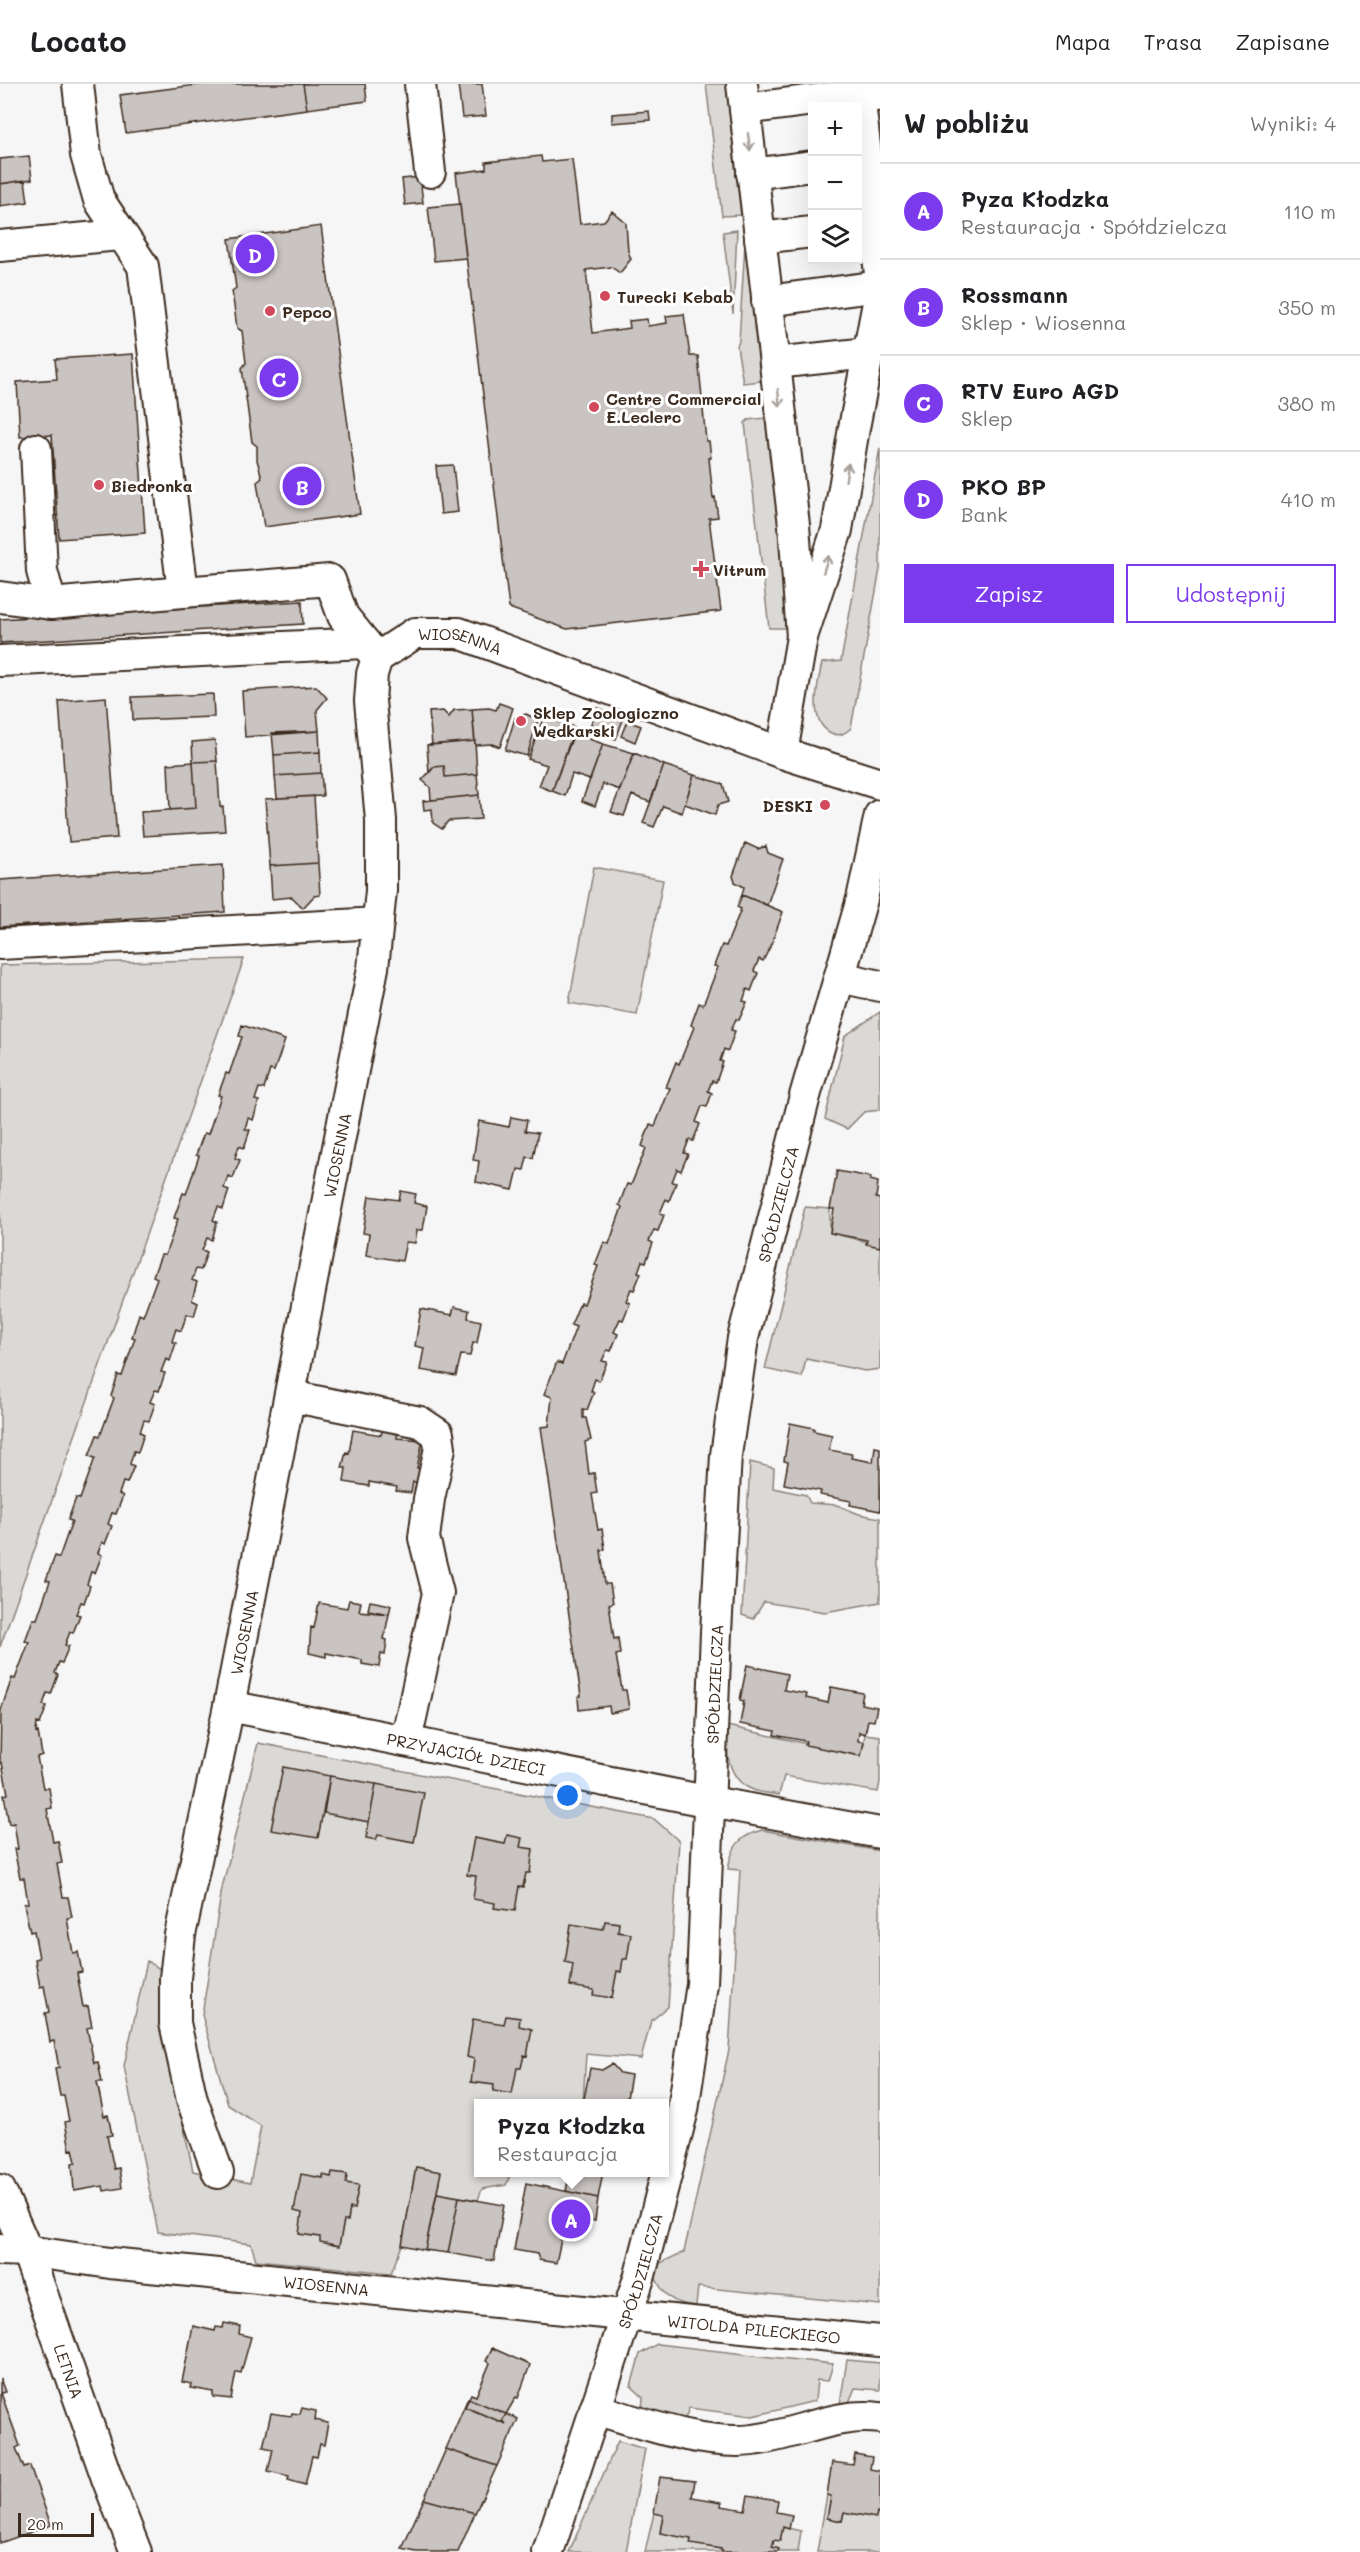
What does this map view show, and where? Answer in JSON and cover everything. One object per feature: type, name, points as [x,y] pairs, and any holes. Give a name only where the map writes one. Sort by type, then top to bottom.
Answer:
[{"type":"street","points":[[78,84],[86,155],[99,200],[120,235],[143,266],[183,592]]},
{"type":"street","points":[[420,84],[430,172]]},
{"type":"street","points":[[802,637],[794,525],[743,97],[870,92],[862,160],[866,225],[880,274]]},
{"type":"street","points":[[752,174],[808,167]]},
{"type":"street","points":[[760,238],[808,233]]},
{"type":"street","points":[[0,246],[120,235]]},
{"type":"street","points":[[767,301],[880,286]]},
{"type":"street","points":[[782,753],[802,637],[837,530],[880,292]]},
{"type":"street","points":[[775,363],[868,352]]},
{"type":"street","points":[[36,449],[42,571],[51,604]]},
{"type":"street","points":[[794,525],[837,530]]},
{"type":"street","points":[[0,597],[51,604],[330,580],[343,616],[371,651]]},
{"type":"street","name":"WIOSENNA","points":[[218,2173],[192,2100],[175,2024],[175,1978],[180,1935],[229,1706],[373,968],[381,891],[381,820],[370,701],[371,651],[415,633],[459,633],[782,753],[880,784]]},
{"type":"street","points":[[0,661],[371,651]]},
{"type":"street","name":"SPÓŁDZIELCZA","points":[[669,2161],[683,2110],[702,1984],[716,1632],[724,1490],[735,1378],[743,1338],[805,1096],[862,899],[880,815]]},
{"type":"street","points":[[0,944],[378,923]]},
{"type":"street","points":[[840,977],[880,986]]},
{"type":"street","points":[[290,1396],[420,1422],[438,1434],[440,1448],[429,1499],[424,1538],[438,1593],[406,1741]]},
{"type":"street","name":"PRZYJACIÓŁ DZIECI","points":[[229,1706],[711,1802],[880,1833]]},
{"type":"street","name":"SPÓŁDZIELCZA","points":[[548,2552],[627,2315],[665,2177]]},
{"type":"street","name":"LETNIA","points":[[0,2190],[14,2250],[136,2552]]},
{"type":"street","name":"WIOSENNA","points":[[14,2250],[110,2263],[627,2315]]},
{"type":"street","name":"WITOLDA PILECKIEGO","points":[[627,2315],[880,2341]]},
{"type":"street","points":[[595,2409],[679,2432],[729,2440],[773,2438],[849,2417],[880,2418]]},
{"type":"shaded area","points":[[706,84],[726,84],[741,215],[722,216]]},
{"type":"shaded area","points":[[737,230],[733,314],[723,232]]},
{"type":"shaded area","points":[[745,244],[761,381],[743,383],[737,346]]},
{"type":"shaded area","points":[[765,418],[783,562],[785,628],[769,628],[745,423],[748,420]]},
{"type":"shaded area","points":[[880,448],[880,569],[851,728],[837,735],[831,733],[819,720],[817,691],[822,663],[841,661]]},
{"type":"shaded area","points":[[594,867],[663,880],[637,1015],[569,1003]]},
{"type":"shaded area","points":[[244,959],[0,1647],[0,965]]},
{"type":"shaded area","points":[[880,1012],[880,1110],[864,1112],[847,1129],[825,1119],[845,1036]]},
{"type":"shaded area","points":[[805,1207],[830,1209],[830,1233],[880,1245],[880,1369],[865,1371],[806,1359],[802,1377],[765,1369]]},
{"type":"shaded area","points":[[750,1462],[774,1468],[773,1488],[806,1495],[810,1503],[837,1505],[859,1514],[880,1518],[880,1602],[825,1612],[764,1602],[753,1619],[742,1615]]},
{"type":"shaded area","points":[[727,1726],[861,1756],[865,1734],[880,1736],[878,1792],[784,1776],[779,1795],[751,1789],[737,1778],[732,1770],[727,1753]]},
{"type":"shaded area","points":[[258,1743],[654,1819],[679,1841],[668,2007],[651,2021],[641,2059],[586,2054],[583,2099],[474,2099],[474,2177],[509,2177],[506,2185],[482,2189],[478,2200],[437,2193],[440,2172],[416,2167],[402,2245],[391,2273],[256,2260],[251,2244],[158,2232],[124,2066],[147,1961],[165,1972],[164,2033],[193,2171],[250,2183],[261,2126],[228,2105],[202,2015],[222,1888]]},
{"type":"shaded area","points":[[762,1830],[880,1851],[880,2305],[698,2287],[696,2306],[688,2305],[675,2301],[665,2294],[654,2275],[658,2264],[684,2252],[729,2050],[740,1870],[728,1869],[734,1848],[738,1843],[748,1835]]},
{"type":"shaded area","points":[[657,2344],[833,2364],[828,2381],[817,2380],[815,2401],[753,2416],[689,2408],[683,2424],[642,2412],[643,2397],[631,2386],[640,2354]]},
{"type":"shaded area","points":[[847,2360],[880,2363],[880,2390],[855,2388],[847,2407],[840,2404]]},
{"type":"shaded area","points":[[618,2441],[645,2449],[626,2552],[569,2552]]},
{"type":"shaded area","points":[[827,2495],[831,2496],[828,2518],[842,2521],[844,2512],[875,2518],[877,2513],[880,2514],[880,2552],[817,2552]]},
{"type":"shaded area","points":[[654,2513],[663,2515],[660,2533],[691,2539],[721,2549],[721,2552],[645,2552]]},
{"type":"shaded area","points":[[783,2527],[801,2531],[798,2552],[778,2552],[779,2549],[772,2547],[774,2540],[780,2540]]},
{"type":"building","points":[[204,84],[303,84],[307,109],[126,133],[120,95]]},
{"type":"building","points":[[303,84],[365,84],[367,101],[307,109]]},
{"type":"building","points":[[458,84],[482,84],[486,116],[462,118]]},
{"type":"building","points":[[649,111],[650,120],[612,123],[612,114]]},
{"type":"building","points":[[29,156],[32,179],[0,184],[0,159]]},
{"type":"building","name":"Centre Commercial E.Leclerc","points":[[541,156],[542,162],[572,159],[580,224],[604,221],[612,211],[626,223],[628,251],[631,259],[620,273],[611,267],[586,270],[593,333],[630,328],[629,321],[647,319],[648,326],[667,323],[666,316],[684,314],[690,356],[698,356],[706,441],[709,441],[713,498],[715,497],[718,517],[709,518],[721,611],[567,629],[509,608],[456,173],[486,169],[486,162]]},
{"type":"building","points":[[420,177],[423,203],[405,205],[402,179]]},
{"type":"building","points":[[25,180],[28,202],[0,206],[0,184]]},
{"type":"building","points":[[460,204],[466,258],[434,261],[428,207]]},
{"type":"building","points":[[321,226],[360,514],[264,527],[257,482],[262,478],[257,460],[257,446],[252,442],[242,368],[246,363],[242,331],[237,328],[232,291],[236,288],[229,239]]},
{"type":"building","name":"Biedronka","points":[[133,354],[145,533],[59,539],[52,435],[20,437],[17,382],[57,379],[55,359]]},
{"type":"building","points":[[453,465],[458,512],[441,514],[436,466]]},
{"type":"building","points":[[302,601],[303,624],[0,643],[0,619]]},
{"type":"building","points":[[316,686],[327,698],[317,710],[319,731],[245,737],[242,691]]},
{"type":"building","points":[[213,694],[214,717],[133,720],[132,697]]},
{"type":"building","points":[[106,697],[117,838],[69,842],[59,701]]},
{"type":"building","points":[[499,703],[513,708],[500,747],[492,744],[475,745],[472,709],[496,710]]},
{"type":"building","points":[[597,708],[624,717],[616,739],[589,729]]},
{"type":"building","points":[[472,709],[475,741],[432,745],[429,712],[443,711],[449,717],[454,710]]},
{"type":"building","points":[[526,714],[538,720],[527,756],[505,750],[515,718]]},
{"type":"building","points":[[544,716],[576,728],[552,791],[539,786],[547,765],[528,759]]},
{"type":"building","points":[[627,721],[641,726],[635,742],[621,736]]},
{"type":"building","points":[[319,731],[320,752],[274,755],[272,733]]},
{"type":"building","points":[[573,733],[603,744],[590,780],[572,774],[565,796],[552,791]]},
{"type":"building","points":[[215,740],[217,761],[193,762],[192,742]]},
{"type":"building","points":[[475,741],[477,774],[445,777],[444,766],[434,767],[429,773],[427,745]]},
{"type":"building","points":[[603,744],[634,753],[620,790],[603,784],[595,806],[582,801]]},
{"type":"building","points":[[320,752],[321,773],[275,776],[274,755]]},
{"type":"building","points":[[634,753],[664,765],[650,802],[632,795],[624,816],[611,812]]},
{"type":"building","points":[[217,761],[220,807],[223,807],[225,831],[143,836],[141,812],[196,808],[193,762]]},
{"type":"building","points":[[193,762],[196,808],[170,810],[168,764]]},
{"type":"building","points":[[664,765],[694,775],[682,813],[663,806],[654,827],[643,823]]},
{"type":"building","points":[[444,766],[445,777],[477,774],[479,795],[431,800],[430,787],[422,780],[434,767]]},
{"type":"building","points":[[321,773],[323,796],[277,798],[275,776]]},
{"type":"building","points":[[694,775],[723,784],[728,802],[718,805],[715,815],[685,804]]},
{"type":"building","points":[[479,795],[481,819],[448,821],[442,829],[433,823],[432,809],[424,810],[423,801]]},
{"type":"building","points":[[314,796],[318,863],[270,866],[265,799]]},
{"type":"building","points":[[745,843],[758,849],[766,846],[768,853],[783,859],[767,905],[742,895],[744,887],[735,882],[733,876]]},
{"type":"building","points":[[318,863],[320,895],[314,896],[303,908],[292,897],[272,899],[270,866]]},
{"type":"building","points":[[223,865],[225,912],[0,927],[0,880]]},
{"type":"building","points":[[742,895],[783,912],[771,945],[763,961],[759,959],[754,971],[758,973],[751,991],[747,989],[743,1001],[747,1002],[739,1020],[736,1019],[731,1030],[735,1031],[728,1051],[724,1049],[720,1061],[723,1062],[716,1082],[712,1081],[708,1091],[712,1093],[707,1107],[702,1106],[696,1122],[700,1124],[693,1141],[689,1140],[684,1153],[688,1154],[681,1171],[677,1169],[672,1182],[676,1183],[669,1201],[666,1199],[660,1213],[664,1215],[658,1231],[654,1230],[649,1241],[653,1243],[646,1262],[642,1261],[638,1272],[641,1273],[634,1290],[631,1289],[626,1301],[630,1303],[623,1320],[620,1319],[614,1332],[618,1334],[611,1351],[607,1350],[602,1361],[607,1362],[599,1381],[595,1379],[591,1391],[594,1392],[587,1410],[583,1409],[583,1418],[586,1418],[591,1440],[585,1442],[589,1474],[594,1473],[597,1493],[592,1494],[598,1530],[602,1529],[605,1549],[601,1550],[605,1584],[610,1584],[613,1603],[609,1604],[614,1639],[618,1638],[620,1654],[616,1655],[622,1690],[626,1690],[629,1709],[610,1713],[609,1706],[579,1710],[578,1697],[581,1696],[541,1427],[549,1426],[552,1397],[544,1394],[557,1362],[562,1364],[576,1327],[571,1325],[580,1303],[584,1304],[604,1242],[609,1244],[622,1207],[619,1205],[627,1184],[631,1185],[646,1148],[642,1146],[650,1124],[655,1126],[670,1088],[666,1087],[676,1062],[679,1064],[694,1027],[691,1025],[699,1003],[703,1005],[718,967],[714,966],[722,945],[726,946],[741,909],[737,907]]},
{"type":"building","points":[[242,1025],[285,1040],[274,1071],[270,1070],[264,1089],[259,1088],[255,1100],[259,1101],[253,1120],[248,1118],[245,1129],[250,1130],[244,1148],[239,1146],[235,1158],[240,1160],[233,1178],[228,1176],[224,1188],[229,1190],[223,1209],[218,1207],[213,1220],[217,1222],[212,1240],[207,1238],[202,1250],[207,1252],[201,1270],[196,1269],[192,1280],[197,1282],[192,1300],[198,1303],[194,1316],[187,1314],[181,1331],[176,1329],[172,1341],[176,1343],[170,1361],[166,1359],[161,1372],[165,1373],[159,1391],[155,1390],[150,1402],[155,1404],[149,1421],[144,1420],[140,1432],[144,1434],[138,1452],[134,1451],[130,1464],[134,1466],[127,1483],[123,1482],[119,1494],[123,1496],[116,1514],[112,1513],[108,1524],[112,1526],[105,1544],[102,1542],[98,1553],[102,1555],[95,1573],[91,1572],[87,1584],[90,1586],[84,1603],[81,1602],[76,1614],[80,1615],[65,1645],[69,1646],[62,1663],[59,1662],[55,1673],[58,1675],[51,1694],[47,1693],[43,1705],[47,1706],[40,1724],[37,1723],[36,1733],[38,1732],[42,1755],[37,1757],[43,1788],[49,1788],[52,1808],[47,1809],[53,1842],[58,1841],[62,1863],[57,1864],[63,1897],[68,1897],[72,1917],[67,1918],[73,1953],[78,1952],[82,1972],[77,1973],[83,2007],[88,2006],[92,2027],[87,2028],[94,2063],[98,2062],[102,2082],[97,2082],[104,2116],[108,2115],[112,2135],[107,2136],[114,2169],[119,2168],[122,2188],[104,2191],[103,2186],[74,2191],[72,2163],[76,2162],[73,2149],[70,2150],[65,2122],[69,2121],[64,2096],[60,2096],[55,2069],[59,2068],[54,2041],[50,2042],[45,2013],[49,2012],[44,1986],[40,1987],[35,1959],[39,1958],[34,1931],[30,1932],[24,1904],[28,1903],[24,1878],[20,1878],[14,1849],[18,1849],[14,1823],[9,1824],[4,1795],[8,1794],[2,1763],[0,1763],[1,1710],[12,1678],[15,1679],[29,1642],[25,1641],[33,1619],[37,1619],[50,1581],[46,1580],[55,1556],[59,1558],[72,1521],[68,1520],[76,1498],[80,1499],[95,1458],[89,1456],[97,1435],[100,1436],[114,1398],[111,1396],[118,1375],[122,1376],[135,1338],[132,1337],[139,1314],[143,1316],[157,1278],[153,1276],[161,1255],[165,1255],[178,1219],[174,1218],[183,1193],[186,1194],[204,1133],[208,1134],[221,1096],[218,1095],[226,1073],[229,1074],[242,1037],[239,1036]]},
{"type":"building","points":[[511,1117],[527,1120],[525,1131],[538,1133],[533,1158],[527,1157],[524,1170],[518,1169],[513,1190],[476,1182],[479,1161],[473,1160],[479,1121],[509,1127]]},
{"type":"building","points":[[837,1171],[871,1177],[870,1180],[878,1182],[876,1198],[880,1199],[880,1247],[866,1244],[867,1240],[830,1233],[834,1209],[830,1209]]},
{"type":"building","points":[[401,1191],[416,1194],[414,1203],[427,1206],[423,1230],[417,1230],[415,1243],[406,1242],[402,1261],[366,1255],[369,1234],[363,1233],[369,1196],[399,1200]]},
{"type":"building","points":[[454,1307],[469,1310],[468,1318],[481,1321],[477,1343],[473,1343],[470,1356],[461,1355],[456,1376],[420,1370],[424,1348],[415,1346],[421,1309],[452,1315]]},
{"type":"building","points":[[790,1423],[832,1435],[829,1450],[852,1454],[851,1458],[873,1462],[875,1447],[880,1448],[880,1511],[850,1505],[851,1501],[820,1495],[821,1491],[784,1484],[788,1462],[784,1461]]},
{"type":"building","points":[[384,1425],[399,1427],[397,1438],[423,1440],[417,1468],[421,1468],[418,1483],[413,1482],[411,1493],[396,1491],[397,1487],[369,1482],[369,1486],[344,1482],[346,1468],[342,1468],[346,1452],[349,1453],[353,1430],[381,1435]]},
{"type":"building","points":[[349,1600],[361,1602],[359,1611],[389,1614],[384,1639],[387,1640],[385,1655],[381,1654],[379,1667],[362,1664],[362,1660],[326,1653],[326,1657],[309,1653],[311,1627],[314,1628],[319,1603],[347,1608]]},
{"type":"building","points":[[370,1601],[391,1605],[389,1614],[368,1610]]},
{"type":"building","points":[[747,1665],[787,1674],[784,1690],[807,1694],[806,1698],[828,1703],[831,1687],[863,1693],[861,1704],[877,1707],[874,1721],[868,1720],[865,1734],[859,1732],[858,1741],[864,1742],[861,1756],[805,1745],[806,1741],[774,1735],[775,1731],[740,1724],[744,1701],[740,1700]]},
{"type":"building","points":[[283,1767],[330,1776],[318,1838],[271,1830]]},
{"type":"building","points":[[330,1776],[376,1784],[369,1822],[324,1813]]},
{"type":"building","points":[[376,1784],[424,1793],[414,1842],[378,1835],[376,1840],[366,1838]]},
{"type":"building","points":[[507,1835],[522,1838],[520,1847],[533,1849],[530,1873],[526,1873],[523,1887],[519,1886],[515,1911],[494,1908],[495,1903],[473,1899],[476,1876],[467,1875],[474,1838],[505,1844]]},
{"type":"building","points":[[605,1921],[619,1923],[618,1932],[631,1934],[627,1959],[623,1959],[621,1972],[617,1971],[612,1998],[593,1995],[594,1990],[570,1986],[573,1964],[565,1962],[571,1924],[603,1929]]},
{"type":"building","points":[[506,2016],[520,2018],[519,2026],[532,2029],[527,2056],[524,2055],[521,2068],[517,2068],[512,2094],[493,2091],[494,2085],[471,2082],[474,2059],[467,2057],[473,2019],[504,2024]]},
{"type":"building","points":[[612,2064],[620,2073],[631,2075],[627,2099],[584,2099],[590,2068],[602,2070]]},
{"type":"building","points":[[416,2167],[441,2172],[425,2250],[402,2245]]},
{"type":"building","points":[[332,2172],[347,2174],[346,2183],[359,2185],[354,2209],[350,2208],[348,2221],[344,2221],[339,2246],[320,2242],[320,2237],[299,2234],[302,2213],[294,2211],[301,2174],[323,2178],[323,2175],[331,2177]]},
{"type":"building","points":[[569,2177],[602,2177],[598,2198],[566,2191]]},
{"type":"building","points":[[526,2183],[598,2198],[595,2221],[586,2219],[562,2235],[556,2263],[539,2260],[537,2254],[514,2250]]},
{"type":"building","points":[[437,2193],[459,2197],[448,2253],[425,2250]]},
{"type":"building","points":[[459,2197],[504,2205],[494,2261],[448,2253]]},
{"type":"building","points":[[224,2323],[240,2326],[239,2334],[251,2337],[241,2373],[236,2372],[231,2399],[213,2397],[213,2392],[191,2388],[192,2384],[182,2382],[193,2326],[215,2331],[216,2327],[223,2328]]},
{"type":"building","points":[[492,2348],[530,2365],[518,2398],[516,2397],[502,2421],[506,2424],[465,2407],[471,2394],[476,2396],[490,2363],[486,2361]]},
{"type":"building","points":[[0,2378],[5,2392],[1,2393],[20,2446],[16,2448],[24,2468],[30,2466],[51,2525],[0,2543]]},
{"type":"building","points":[[468,2398],[518,2419],[497,2466],[446,2449]]},
{"type":"building","points":[[302,2408],[316,2411],[315,2420],[328,2423],[324,2445],[320,2444],[317,2457],[312,2456],[305,2485],[288,2480],[289,2476],[268,2471],[273,2449],[263,2447],[271,2413],[291,2416],[292,2413],[300,2414]]},
{"type":"building","points":[[446,2449],[497,2466],[475,2513],[424,2499]]},
{"type":"building","points":[[855,2454],[872,2457],[870,2469],[880,2471],[880,2514],[877,2513],[876,2518],[844,2512],[842,2521],[827,2518],[831,2496],[827,2495],[832,2462],[853,2465]]},
{"type":"building","points":[[660,2477],[695,2481],[692,2497],[722,2502],[721,2506],[745,2510],[748,2495],[778,2500],[776,2512],[792,2515],[789,2529],[783,2527],[780,2541],[774,2540],[772,2547],[779,2549],[778,2552],[721,2552],[721,2549],[690,2544],[691,2539],[660,2533],[663,2515],[654,2513]]},
{"type":"building","points":[[424,2499],[475,2513],[458,2552],[416,2552],[402,2549]]},
{"type":"place","name":"PKO BP","points":[[255,254]]},
{"type":"place","name":"Turecki Kebab","points":[[605,296]]},
{"type":"place","name":"Pepco","points":[[270,311]]},
{"type":"place","name":"RTV Euro AGD","points":[[279,378]]},
{"type":"place","name":"Centre Commercial E.Leclerc","points":[[594,407]]},
{"type":"place","name":"Biedronka","points":[[99,485]]},
{"type":"place","name":"Rossmann","points":[[302,486]]},
{"type":"place","name":"Vitrum","points":[[701,569]]},
{"type":"place","name":"Sklep Zoologiczno Wędkarski","points":[[521,721]]},
{"type":"place","name":"DESKI","points":[[825,805]]},
{"type":"place","name":"Pyza Kłodzka","points":[[571,2219]]}]
